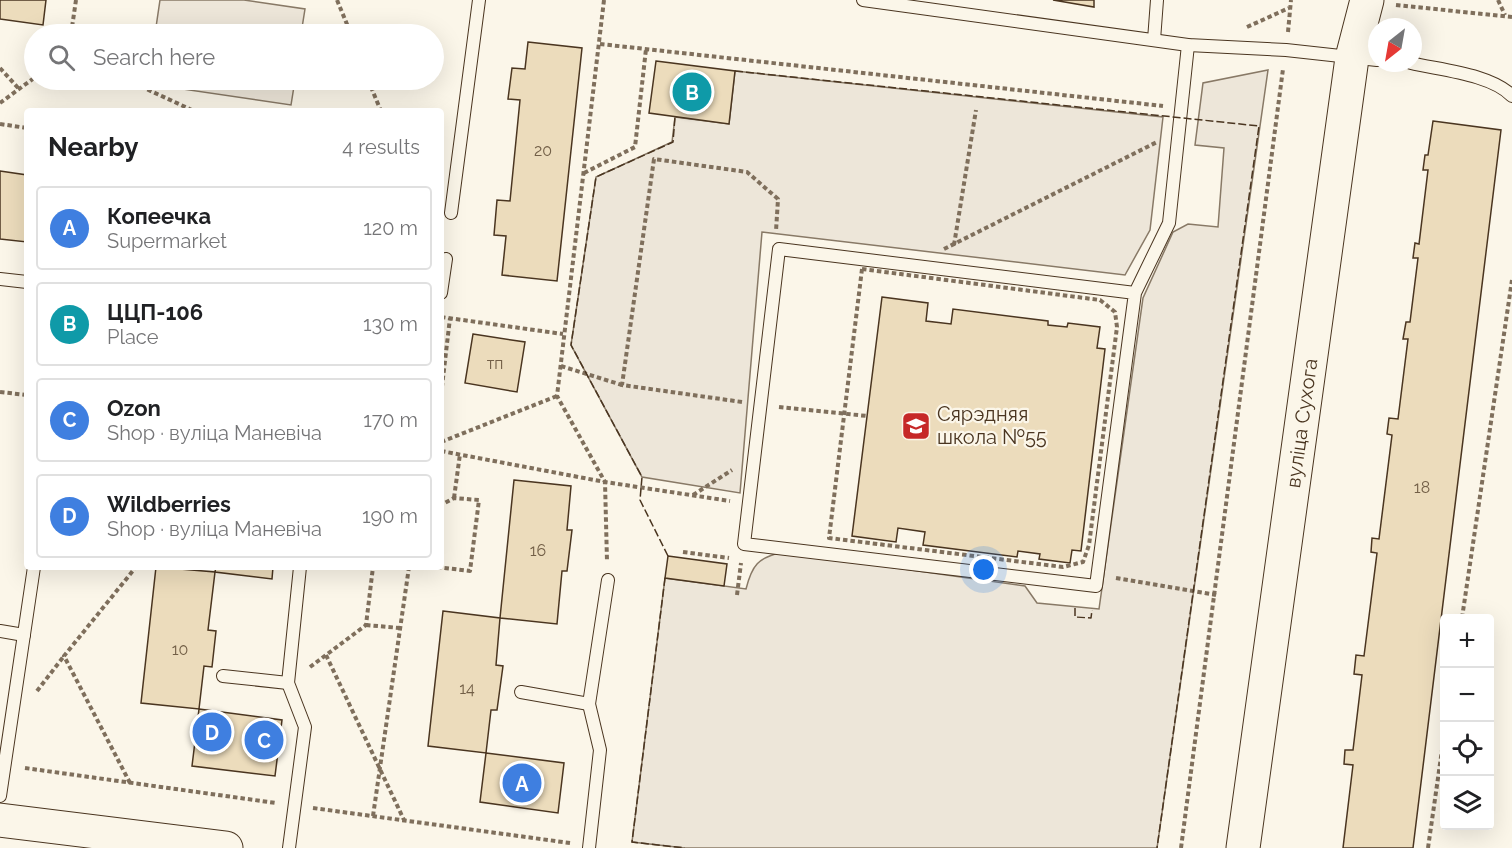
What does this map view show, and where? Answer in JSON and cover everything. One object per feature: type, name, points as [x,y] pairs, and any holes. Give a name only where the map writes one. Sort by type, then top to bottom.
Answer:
[{"type":"street","name":"вуліца Сухога","points":[[1243,848],[1364,59],[1367,1]]},
{"type":"street","points":[[0,820],[226,848]]},
{"type":"lane","points":[[451,213],[478,0]]},
{"type":"lane","points":[[863,0],[1188,45],[1286,50],[1364,59]]},
{"type":"lane","points":[[1154,40],[1156,0]]},
{"type":"lane","points":[[1135,293],[779,249],[744,544],[1096,586],[1135,293],[1168,223],[1188,45]]},
{"type":"lane","points":[[1422,66],[1485,80],[1512,96]]},
{"type":"lane","points":[[444,273],[446,259]]},
{"type":"lane","points":[[0,279],[24,282]]},
{"type":"lane","points":[[0,796],[34,570]]},
{"type":"lane","points":[[289,848],[305,727],[288,683],[300,570]]},
{"type":"lane","points":[[589,848],[600,750],[589,704],[608,580]]},
{"type":"lane","points":[[0,631],[24,634]]},
{"type":"lane","points":[[223,676],[288,683]]},
{"type":"lane","points":[[521,692],[589,704]]},
{"type":"path","points":[[72,24],[76,0]]},
{"type":"path","points":[[337,0],[347,24]]},
{"type":"path","points":[[604,0],[557,396],[605,482],[608,580]]},
{"type":"path","points":[[1181,848],[1216,595],[1291,0]]},
{"type":"path","points":[[1429,8],[1430,0]]},
{"type":"path","points":[[1498,0],[1505,16]]},
{"type":"path","points":[[1367,1],[1512,17]]},
{"type":"path","points":[[600,44],[1181,108]]},
{"type":"path","points":[[583,173],[635,147],[646,49]]},
{"type":"path","points":[[0,68],[19,89]]},
{"type":"path","points":[[0,103],[24,85]]},
{"type":"path","points":[[149,90],[188,108]]},
{"type":"path","points":[[372,90],[380,108]]},
{"type":"path","points":[[950,270],[976,110]]},
{"type":"path","points":[[0,124],[24,128]]},
{"type":"path","points":[[909,266],[1179,130]]},
{"type":"path","points":[[622,385],[654,159],[747,172],[778,199],[775,238],[779,249]]},
{"type":"path","points":[[862,269],[1100,300],[1115,312],[1117,327],[1089,544],[1083,562],[1063,567],[829,538],[844,413],[862,269]]},
{"type":"path","points":[[1463,614],[1512,280]]},
{"type":"path","points":[[444,317],[563,334]]},
{"type":"path","points":[[444,369],[450,318]]},
{"type":"path","points":[[561,366],[622,385],[761,405],[867,416]]},
{"type":"path","points":[[0,392],[24,394]]},
{"type":"path","points":[[444,441],[557,396]]},
{"type":"path","points":[[444,451],[605,482],[749,504]]},
{"type":"path","points":[[454,498],[460,454]]},
{"type":"path","points":[[692,495],[755,456]]},
{"type":"path","points":[[444,503],[454,498],[479,500],[470,571],[444,568]]},
{"type":"path","points":[[737,595],[744,544]]},
{"type":"path","points":[[683,552],[742,560]]},
{"type":"path","points":[[130,783],[64,656],[133,570]]},
{"type":"path","points":[[366,625],[373,570]]},
{"type":"path","points":[[373,816],[409,570]]},
{"type":"path","points":[[1098,575],[1216,595]]},
{"type":"path","points":[[288,683],[366,625],[400,628]]},
{"type":"path","points":[[326,655],[404,820]]},
{"type":"path","points":[[1428,848],[1440,764]]},
{"type":"shaded area","points":[[160,0],[244,0],[305,9],[303,24],[156,24]]},
{"type":"shaded area","points":[[1268,70],[1157,848],[685,848],[632,842],[665,578],[746,589],[757,564],[767,557],[782,552],[1025,586],[1037,603],[1099,609],[1143,298],[1173,232],[1188,224],[1218,227],[1224,148],[1195,145],[1203,83]]},
{"type":"shaded area","points":[[735,71],[1163,117],[1150,230],[1125,275],[762,232],[740,493],[642,477],[571,345],[596,177],[672,142],[675,117],[729,124]]},
{"type":"shaded area","points":[[189,90],[293,90],[291,105]]},
{"type":"building","points":[[0,0],[46,0],[43,24],[0,19]]},
{"type":"building","points":[[1053,0],[1094,0],[1094,7]]},
{"type":"building","points":[[528,42],[582,48],[557,281],[502,275],[506,236],[494,235],[497,200],[510,201],[520,100],[508,99],[512,68],[525,69]]},
{"type":"building","points":[[656,61],[735,71],[729,124],[649,113]]},
{"type":"building","points":[[1433,121],[1501,130],[1413,848],[1343,848],[1353,765],[1344,764],[1345,750],[1353,750],[1362,675],[1354,674],[1356,655],[1364,656],[1377,553],[1371,552],[1372,538],[1379,539],[1392,435],[1387,434],[1389,418],[1398,419],[1408,339],[1403,339],[1406,322],[1410,322],[1418,258],[1413,258],[1415,243],[1419,244],[1428,170],[1423,170],[1425,155],[1428,155]]},
{"type":"building","points":[[0,171],[24,175],[24,242],[0,239]]},
{"type":"building","points":[[882,297],[928,303],[926,321],[951,324],[953,309],[1048,321],[1048,325],[1067,327],[1068,323],[1100,327],[1097,348],[1105,349],[1081,551],[1072,550],[1070,563],[1039,559],[1040,554],[1018,551],[1017,557],[923,545],[925,532],[898,528],[896,542],[852,536]]},
{"type":"building","points":[[473,334],[525,342],[517,392],[465,383]]},
{"type":"building","points":[[514,480],[571,486],[567,530],[572,530],[567,571],[562,571],[557,624],[500,618]]},
{"type":"building","points":[[668,556],[727,564],[724,586],[665,578]]},
{"type":"building","points":[[156,570],[215,572],[208,630],[216,631],[212,667],[204,666],[199,709],[141,703]]},
{"type":"building","points":[[215,570],[273,570],[272,579],[215,572]]},
{"type":"building","points":[[443,611],[500,618],[496,665],[503,666],[497,710],[491,710],[486,753],[428,746]]},
{"type":"building","points":[[199,709],[282,720],[275,776],[192,766]]},
{"type":"building","points":[[486,753],[564,763],[558,813],[480,802]]},
{"type":"fence","points":[[735,71],[1259,126],[1157,848]]},
{"type":"fence","points":[[668,556],[640,500],[642,477],[571,345],[596,177],[673,142],[675,117]]},
{"type":"fence","points":[[665,578],[632,842],[685,848]]},
{"type":"fence","points":[[1075,608],[1075,617],[1091,618],[1092,610]]},
{"type":"place","name":"ЦЦП-106","points":[[692,92]]},
{"type":"place","name":"Сярэдняя школа №55","points":[[916,426]]},
{"type":"place","name":"Wildberries","points":[[212,732]]},
{"type":"place","name":"Ozon","points":[[264,740]]},
{"type":"place","name":"Копеечка","points":[[522,783]]}]
